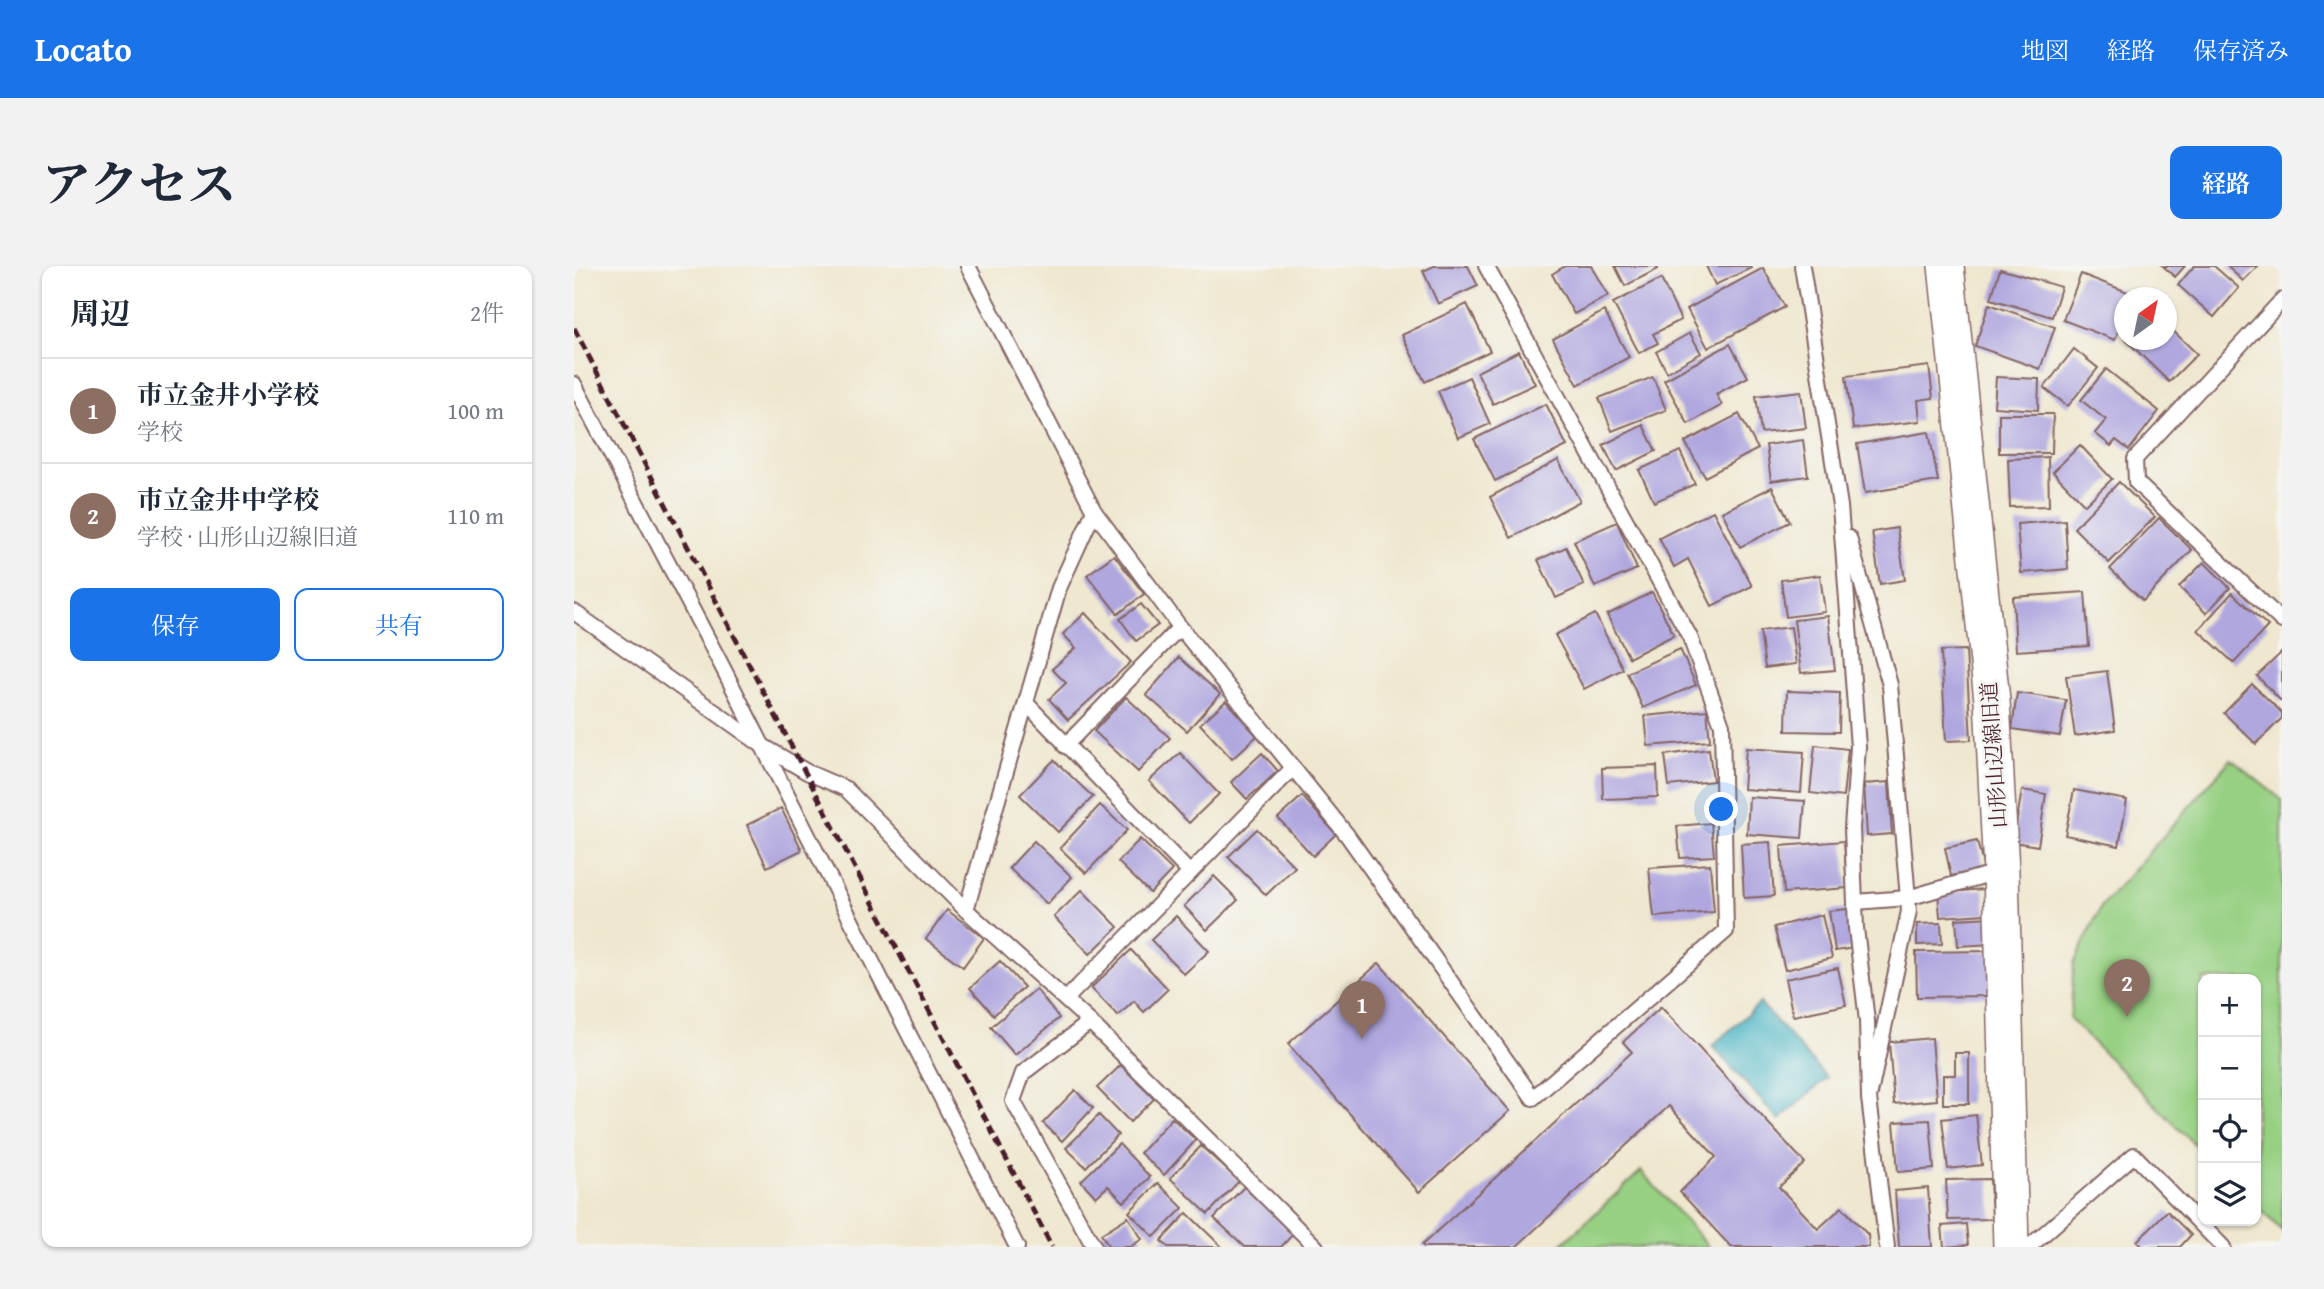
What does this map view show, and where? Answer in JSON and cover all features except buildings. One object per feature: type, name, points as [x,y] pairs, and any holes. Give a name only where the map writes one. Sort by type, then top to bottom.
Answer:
[{"type":"street","name":"山形山辺線旧道","points":[[1946,266],[1992,700],[2001,871],[2011,1247]]},
{"type":"lane","points":[[968,266],[1094,511],[1180,627],[1347,835],[1533,1098],[1726,931],[1722,725],[1690,637],[1486,266]]},
{"type":"lane","points":[[1802,266],[1840,506],[1858,747],[1852,828],[1855,902],[1867,1021],[1869,1098],[1887,1247]]},
{"type":"lane","points":[[2282,300],[2135,459],[2136,482],[2282,621]]},
{"type":"lane","points":[[574,384],[763,746],[1017,1247]]},
{"type":"lane","points":[[1840,506],[1890,685],[1909,911],[1869,1098]]},
{"type":"lane","points":[[966,909],[1059,588],[1094,511]]},
{"type":"lane","points":[[574,612],[763,746],[807,772],[845,789],[966,909],[1090,1022],[1316,1247]]},
{"type":"lane","points":[[1065,746],[1180,627]]},
{"type":"lane","points":[[1027,704],[1190,873]]},
{"type":"lane","points":[[1066,999],[1293,768]]},
{"type":"lane","points":[[1855,902],[1908,898],[2001,871]]},
{"type":"lane","points":[[1090,1022],[1023,1073],[1013,1101],[1094,1247]]},
{"type":"lane","points":[[2029,1247],[2134,1155],[2223,1247]]},
{"type":"green space","points":[[2231,759],[2282,800],[2282,1231],[2261,1210],[2261,974],[2198,974],[2198,1148],[2070,1019],[2074,963],[2101,907]]},
{"type":"green space","points":[[1641,1171],[1709,1247],[1559,1247]]},
{"type":"water","points":[[1760,1003],[1827,1078],[1779,1120],[1712,1046]]},
{"type":"railway","points":[[574,328],[1052,1247]]},
{"type":"place","name":"市立金井中学校","points":[[2127,1017]]},
{"type":"place","name":"市立金井小学校","points":[[1362,1039]]}]
